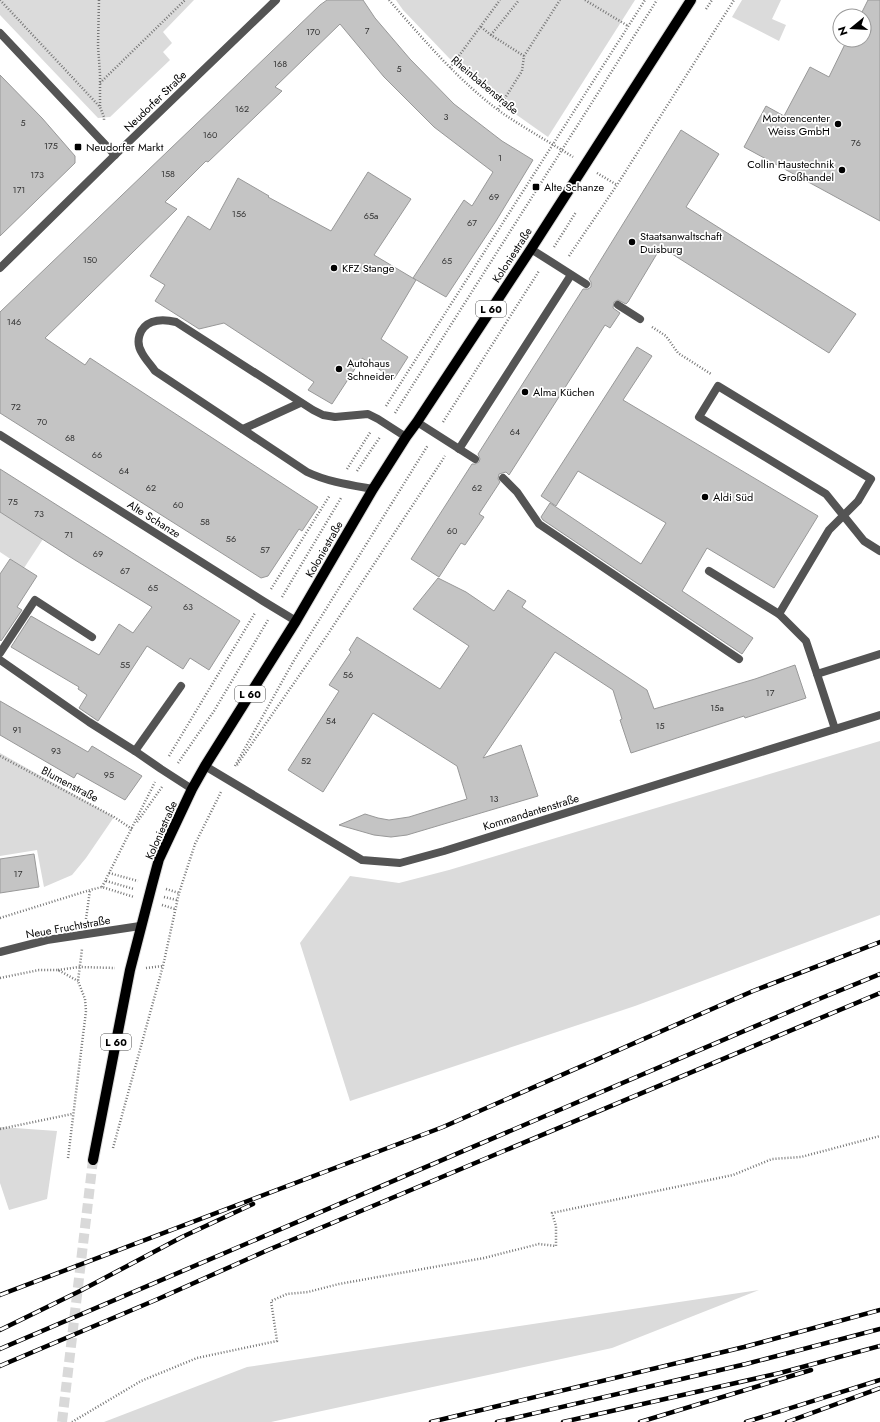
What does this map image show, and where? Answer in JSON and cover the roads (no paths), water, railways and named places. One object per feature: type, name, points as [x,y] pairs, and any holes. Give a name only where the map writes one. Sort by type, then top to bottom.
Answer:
[{"type":"main road","name":"Koloniestraße","points":[[93,1160],[130,968],[140,926],[159,859],[192,789],[296,621],[373,489],[531,249],[690,0]]},
{"type":"street","name":"Neudorfer Straße","points":[[0,268],[276,0]]},
{"type":"street","points":[[0,33],[115,155]]},
{"type":"street","points":[[531,249],[586,284]]},
{"type":"street","points":[[456,447],[571,274]]},
{"type":"street","points":[[618,305],[640,319]]},
{"type":"street","points":[[373,489],[321,479],[307,472],[155,371],[141,352],[138,339],[143,329],[151,322],[163,319],[176,322],[300,403],[323,415],[335,416],[368,414],[406,437]]},
{"type":"street","points":[[779,614],[829,530],[843,515],[858,501],[871,479],[718,386],[699,417],[826,494],[843,515],[864,541],[880,551]]},
{"type":"street","points":[[243,429],[300,403]]},
{"type":"street","points":[[417,422],[475,459]]},
{"type":"street","name":"Alte Schanze","points":[[0,435],[296,621]]},
{"type":"street","points":[[503,478],[517,492],[539,524],[739,659]]},
{"type":"street","points":[[709,571],[779,614],[806,641],[835,729]]},
{"type":"street","points":[[0,653],[35,600],[92,637]]},
{"type":"street","points":[[817,674],[880,654]]},
{"type":"street","points":[[0,660],[89,722],[192,789]]},
{"type":"street","points":[[135,751],[181,686]]},
{"type":"street","name":"Kommandantenstraße","points":[[205,766],[362,860],[400,863],[444,851],[880,715]]},
{"type":"street","name":"Neue Fruchtstraße","points":[[0,952],[47,940],[140,926]]},
{"type":"tunnel","points":[[62,1422],[93,1160]]},
{"type":"railway","points":[[0,1295],[443,1127],[753,991],[880,942]]},
{"type":"railway","points":[[0,1349],[880,974]]},
{"type":"railway","points":[[0,1366],[158,1299],[268,1250],[880,993]]},
{"type":"railway","points":[[0,1330],[80,1291],[182,1237],[253,1204]]},
{"type":"railway","points":[[431,1422],[744,1347],[880,1310]]},
{"type":"railway","points":[[497,1422],[746,1364],[880,1329]]},
{"type":"railway","points":[[563,1422],[780,1373],[880,1346]]},
{"type":"railway","points":[[640,1422],[811,1370]]},
{"type":"railway","points":[[746,1422],[880,1380]]},
{"type":"railway","points":[[787,1422],[880,1388]]},
{"type":"place","name":"Motorencenter Weiss GmbH","points":[[838,124]]},
{"type":"place","name":"Neudorfer Markt","points":[[78,147]]},
{"type":"place","name":"Collin Haustechnik Großhandel","points":[[842,170]]},
{"type":"place","name":"Alte Schanze","points":[[536,187]]},
{"type":"place","name":"Staatsanwaltschaft Duisburg","points":[[632,242]]},
{"type":"place","name":"KFZ Stange","points":[[334,268]]},
{"type":"place","name":"Autohaus Schneider","points":[[339,369]]},
{"type":"place","name":"Alma Küchen","points":[[525,392]]},
{"type":"place","name":"Aldi Süd","points":[[705,497]]}]
